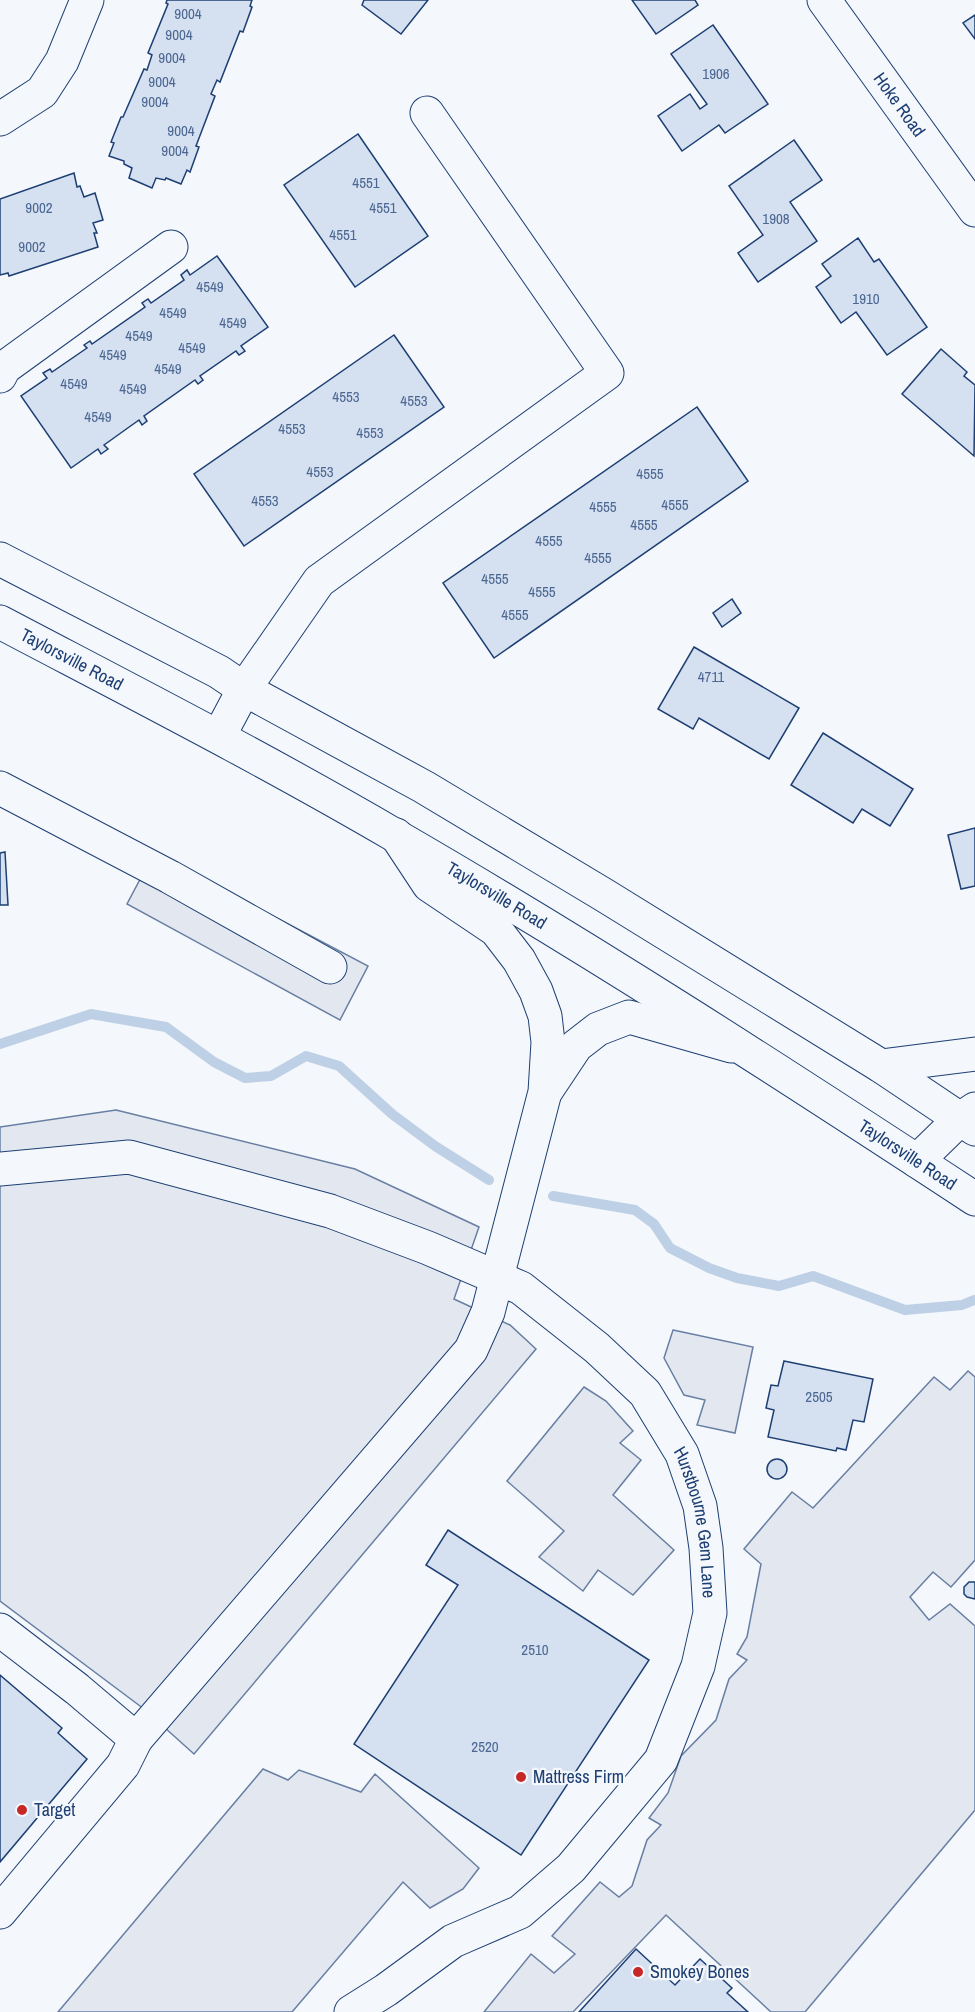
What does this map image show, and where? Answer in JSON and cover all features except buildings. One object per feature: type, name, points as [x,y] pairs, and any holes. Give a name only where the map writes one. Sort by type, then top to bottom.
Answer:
[{"type":"main road","points":[[0,119],[42,92],[62,61],[87,0]]},
{"type":"main road","name":"Hoke Road","points":[[824,0],[975,210]]},
{"type":"main road","points":[[219,736],[244,689],[319,581],[607,373],[427,113]]},
{"type":"main road","points":[[0,376],[4,368],[171,247]]},
{"type":"main road","points":[[0,559],[219,672],[244,689],[424,787],[970,1119],[917,1161]]},
{"type":"main road","name":"Taylorsville Road","points":[[0,622],[219,736],[396,836],[747,1050],[975,1199]]},
{"type":"main road","points":[[0,788],[170,878],[330,968]]},
{"type":"main road","points":[[0,1912],[123,1765],[136,1739],[471,1350],[488,1312],[545,1092],[548,1042],[545,1016],[536,991],[519,960],[496,930],[429,885],[396,836]]},
{"type":"main road","points":[[545,1092],[576,1046],[598,1029],[629,1017],[747,1050]]},
{"type":"main road","points":[[881,1066],[975,1054]]},
{"type":"main road","name":"Hurstbourne Gem Lane","points":[[0,1169],[129,1157],[330,1211],[428,1248],[521,1288],[597,1348],[645,1393],[682,1454],[700,1506],[706,1548],[710,1613],[698,1666],[661,1760],[571,1868],[520,1912],[453,1941],[386,1990],[351,2012]]},
{"type":"main road","points":[[0,1630],[77,1689],[136,1739]]},
{"type":"shaded area","points":[[154,853],[368,966],[340,1020],[127,904]]},
{"type":"shaded area","points":[[116,1110],[355,1169],[479,1227],[454,1299],[510,1325],[536,1349],[194,1754],[144,1709],[0,1601],[0,1127]]},
{"type":"shaded area","points":[[673,1330],[753,1347],[735,1433],[697,1425],[705,1400],[684,1395],[664,1358]]},
{"type":"shaded area","points":[[968,1371],[975,1377],[975,1560],[951,1587],[933,1572],[910,1597],[929,1620],[950,1604],[975,1626],[975,1810],[805,2012],[771,2012],[666,1915],[573,2012],[484,2012],[531,1954],[554,1973],[575,1954],[552,1936],[600,1882],[619,1897],[632,1886],[647,1840],[661,1825],[649,1818],[668,1793],[681,1756],[716,1720],[729,1679],[747,1660],[737,1654],[747,1637],[761,1564],[744,1549],[792,1492],[813,1508],[934,1377],[950,1390]]},
{"type":"shaded area","points":[[584,1387],[606,1401],[633,1431],[620,1443],[641,1460],[613,1495],[674,1550],[633,1595],[598,1570],[583,1591],[539,1557],[564,1531],[507,1481]]},
{"type":"shaded area","points":[[263,1769],[288,1780],[299,1770],[361,1792],[375,1774],[479,1868],[463,1889],[430,1908],[403,1882],[292,2012],[58,2012]]},
{"type":"waterway","points":[[0,1044],[91,1014],[166,1027],[214,1062],[245,1078],[271,1076],[306,1056],[339,1066],[392,1114],[435,1146],[489,1180]]},
{"type":"waterway","points":[[553,1196],[635,1210],[654,1224],[670,1248],[709,1268],[737,1278],[779,1286],[813,1276],[905,1310],[962,1305],[974,1300]]},
{"type":"place","name":"Mattress Firm","points":[[521,1777]]},
{"type":"place","name":"Target","points":[[22,1810]]},
{"type":"place","name":"Smokey Bones","points":[[638,1972]]}]
